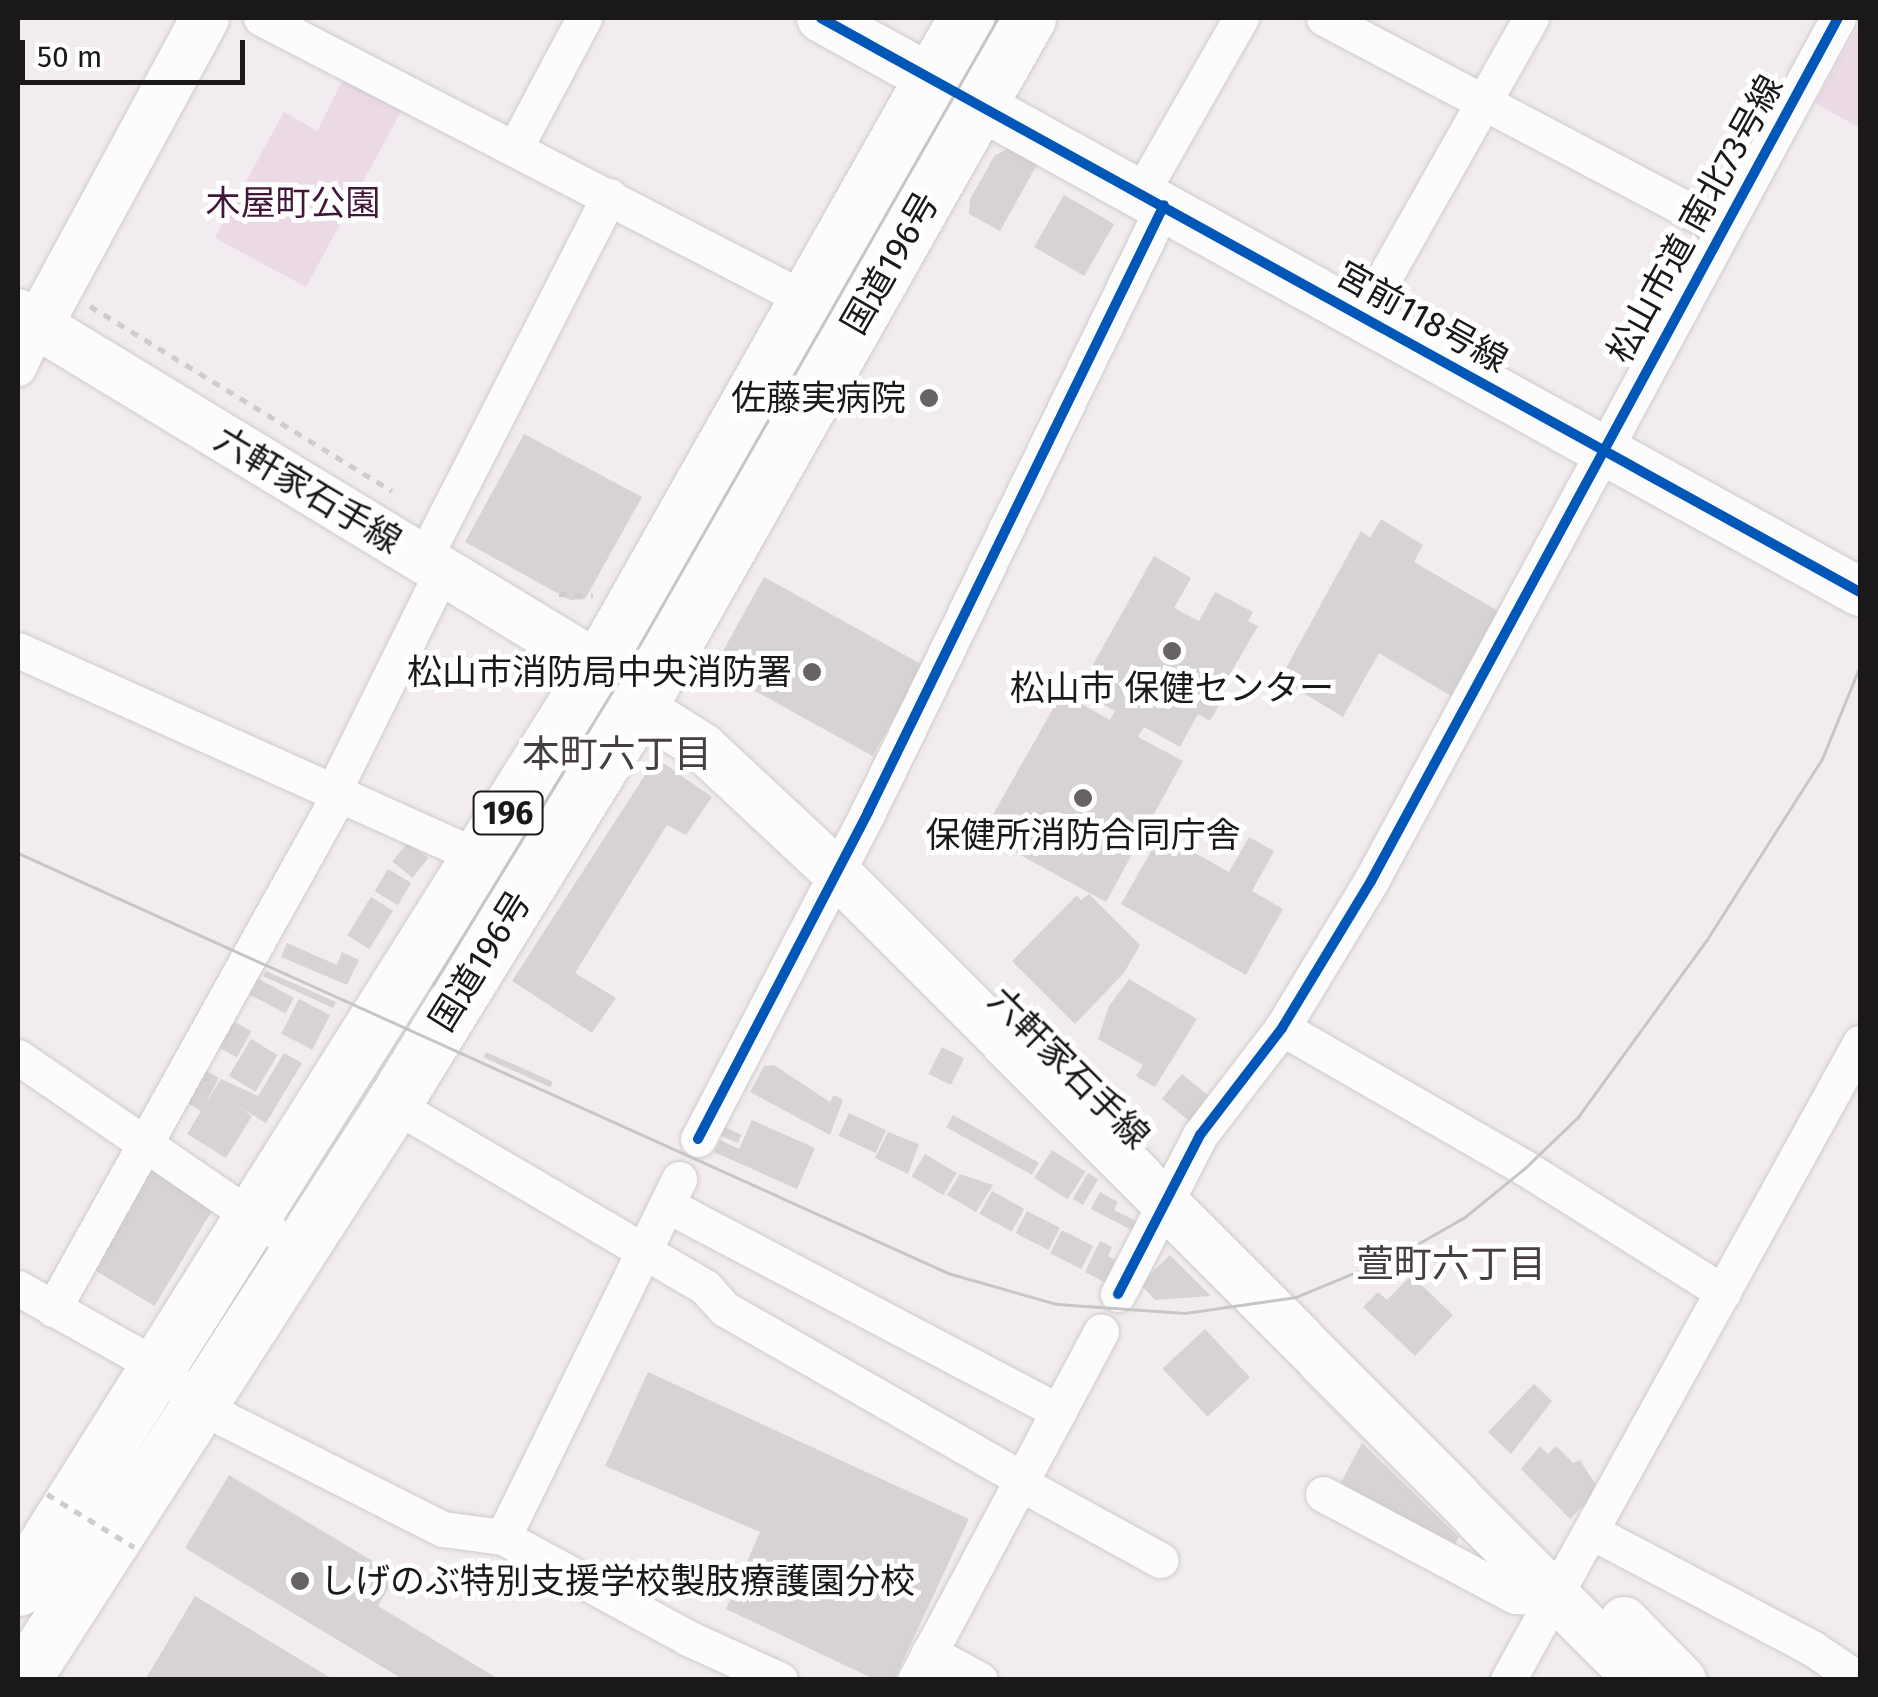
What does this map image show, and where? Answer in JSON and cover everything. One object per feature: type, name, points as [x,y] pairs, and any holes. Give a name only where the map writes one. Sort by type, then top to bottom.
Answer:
[{"type":"highway","name":"国道196号","points":[[22,1680],[393,1104],[645,693],[854,326],[956,92],[966,18]]},
{"type":"highway","name":"国道196号","points":[[18,1588],[599,666],[804,298],[956,92],[1028,18]]},
{"type":"main road","points":[[38,309],[205,18]]},
{"type":"main road","name":"宮前118号線","points":[[820,18],[1860,592]]},
{"type":"main road","name":"六軒家石手線","points":[[38,309],[436,551],[599,666],[645,693],[720,726],[842,860],[1170,1190],[1573,1566],[1682,1680]]},
{"type":"main road","name":"六軒家石手線","points":[[1573,1566],[1638,1680]]},
{"type":"street","points":[[262,18],[516,146],[854,326]]},
{"type":"street","points":[[516,146],[584,18]]},
{"type":"street","points":[[698,1139],[842,860],[1241,18]]},
{"type":"street","points":[[1324,18],[1721,228]]},
{"type":"street","points":[[1363,316],[1531,18]]},
{"type":"street","name":"松山市道 南北73号線","points":[[1118,1294],[1170,1190],[1282,1028],[1371,882],[1601,447],[1838,18]]},
{"type":"street","points":[[53,1308],[148,1148],[337,791],[436,551],[609,196]]},
{"type":"street","points":[[18,368],[38,309]]},
{"type":"street","points":[[18,650],[481,858]]},
{"type":"street","points":[[1282,1028],[1526,1168],[1723,1292]]},
{"type":"street","points":[[1508,1680],[1723,1292],[1848,1096],[1860,1043]]},
{"type":"street","points":[[18,1057],[252,1219],[301,1248]]},
{"type":"street","points":[[393,1104],[705,1287],[726,1309],[1160,1560]]},
{"type":"street","points":[[503,1537],[673,1192],[1060,1412]]},
{"type":"street","points":[[18,1288],[201,1402],[443,1530],[503,1537],[688,1638],[780,1680]]},
{"type":"street","points":[[980,1680],[922,1666],[1101,1331]]},
{"type":"street","points":[[1323,1494],[1515,1596],[1573,1566],[1812,1648],[1859,1680]]},
{"type":"path","points":[[38,309],[436,551]]},
{"type":"path","points":[[543,584],[559,594],[604,596]]},
{"type":"path","points":[[47,1494],[134,1547]]},
{"type":"green space","points":[[1860,23],[1860,128],[1815,103]]},
{"type":"green space","name":"木屋町公園","points":[[347,72],[405,104],[306,287],[215,238],[284,112],[317,131]]},
{"type":"building","points":[[1012,147],[1038,163],[1000,231],[969,214],[970,199],[995,155]]},
{"type":"building","points":[[1064,195],[1114,224],[1084,276],[1034,247]]},
{"type":"building","points":[[524,434],[642,497],[585,599],[570,600],[465,542]]},
{"type":"building","points":[[1381,519],[1423,545],[1414,562],[1500,612],[1451,696],[1379,653],[1343,717],[1280,679],[1361,531],[1370,538]]},
{"type":"building","points":[[1154,556],[1191,578],[1174,608],[1199,621],[1215,592],[1253,612],[1248,621],[1258,626],[1226,681],[1217,676],[1213,683],[1227,691],[1210,721],[1198,714],[1180,747],[1144,727],[1138,737],[1183,761],[1106,902],[982,834],[1062,693],[1110,720],[1115,711],[1078,691]]},
{"type":"building","points":[[764,577],[923,665],[873,756],[714,668]]},
{"type":"building","points":[[656,758],[712,797],[686,835],[667,825],[575,973],[616,998],[592,1033],[512,981]]},
{"type":"building","points":[[1161,834],[1229,872],[1249,837],[1274,851],[1252,891],[1283,909],[1246,975],[1121,904]]},
{"type":"building","points":[[408,842],[428,858],[412,878],[392,861]]},
{"type":"building","points":[[388,869],[411,883],[398,905],[375,891]]},
{"type":"building","points":[[1089,894],[1140,945],[1124,973],[1075,1024],[1012,961],[1077,895],[1081,900]]},
{"type":"building","points":[[371,897],[393,911],[369,949],[347,935]]},
{"type":"building","points":[[287,943],[337,965],[342,952],[359,960],[347,985],[281,957]]},
{"type":"building","points":[[266,971],[336,1002],[333,1008],[263,976]]},
{"type":"building","points":[[255,977],[294,998],[285,1014],[247,993]]},
{"type":"building","points":[[1129,979],[1197,1019],[1155,1087],[1136,1076],[1143,1065],[1098,1039],[1109,1006]]},
{"type":"building","points":[[299,999],[330,1015],[312,1050],[281,1034]]},
{"type":"building","points":[[233,1021],[251,1031],[237,1057],[218,1047]]},
{"type":"building","points":[[251,1039],[278,1055],[255,1092],[229,1076]]},
{"type":"building","points":[[942,1047],[964,1058],[951,1085],[928,1074]]},
{"type":"building","points":[[486,1052],[553,1082],[550,1087],[484,1057]]},
{"type":"building","points":[[284,1053],[302,1063],[266,1123],[236,1105],[252,1116],[226,1158],[187,1134],[201,1111],[182,1100],[201,1068],[219,1078],[205,1105],[221,1079],[258,1096]]},
{"type":"building","points":[[774,1065],[830,1102],[834,1095],[843,1100],[830,1135],[750,1092],[764,1066]]},
{"type":"building","points":[[1182,1074],[1213,1099],[1193,1124],[1162,1099]]},
{"type":"building","points":[[849,1113],[886,1130],[876,1153],[838,1136]]},
{"type":"building","points":[[953,1115],[1039,1163],[1032,1175],[946,1127]]},
{"type":"building","points":[[752,1120],[815,1148],[797,1189],[714,1152],[720,1140],[739,1149]]},
{"type":"building","points":[[718,1124],[742,1135],[738,1143],[714,1132]]},
{"type":"building","points":[[888,1132],[919,1144],[908,1174],[875,1158]]},
{"type":"building","points":[[1052,1150],[1086,1172],[1068,1199],[1034,1178]]},
{"type":"building","points":[[925,1154],[957,1173],[943,1195],[912,1176]]},
{"type":"building","points":[[150,1168],[214,1207],[155,1306],[90,1267]]},
{"type":"building","points":[[1088,1173],[1098,1179],[1083,1205],[1073,1199]]},
{"type":"building","points":[[960,1174],[993,1185],[976,1212],[947,1195]]},
{"type":"building","points":[[992,1191],[1024,1209],[1012,1232],[979,1214]]},
{"type":"building","points":[[1100,1192],[1118,1202],[1114,1210],[1138,1222],[1149,1239],[1091,1209]]},
{"type":"building","points":[[1027,1211],[1060,1228],[1049,1250],[1016,1233]]},
{"type":"building","points":[[1062,1230],[1093,1246],[1081,1269],[1050,1253]]},
{"type":"building","points":[[1100,1241],[1112,1247],[1108,1256],[1129,1267],[1118,1289],[1085,1272]]},
{"type":"building","points":[[1170,1255],[1211,1296],[1155,1300],[1140,1284]]},
{"type":"building","points":[[1411,1275],[1453,1315],[1415,1356],[1363,1307],[1378,1292],[1387,1300]]},
{"type":"building","points":[[1205,1329],[1250,1377],[1208,1417],[1163,1369]]},
{"type":"building","points":[[648,1372],[969,1519],[894,1680],[876,1680],[726,1609],[760,1532],[605,1466]]},
{"type":"building","points":[[1534,1384],[1552,1401],[1511,1454],[1488,1432]]},
{"type":"building","points":[[1362,1443],[1459,1537],[1455,1544],[1340,1484]]},
{"type":"building","points":[[1540,1446],[1548,1454],[1556,1446],[1573,1463],[1580,1460],[1599,1490],[1570,1519],[1521,1469]]},
{"type":"building","points":[[229,1475],[396,1575],[378,1606],[500,1680],[404,1680],[185,1548]]},
{"type":"building","points":[[195,1596],[334,1680],[145,1680]]},
{"type":"tram line","points":[[433,985],[620,679],[998,18]]},
{"type":"tram line","points":[[18,853],[948,1273],[1057,1304],[1185,1313],[1296,1297],[1400,1254],[1465,1217],[1525,1168],[1578,1117],[1706,941],[1822,759],[1860,666]]},
{"type":"cycle path","points":[[821,18],[1860,592]]},
{"type":"cycle path","points":[[1118,1294],[1200,1135],[1282,1028],[1371,881],[1838,18]]},
{"type":"cycle path","points":[[698,1139],[868,812],[1164,205]]},
{"type":"place","name":"佐藤実病院","points":[[929,398]]},
{"type":"place","name":"松山市 保健センター","points":[[1172,651]]},
{"type":"place","name":"松山市消防局中央消防署","points":[[812,672]]},
{"type":"place","name":"保健所消防合同庁舎","points":[[1083,798]]},
{"type":"place","name":"しげのぶ特別支援学校製肢療護園分校","points":[[300,1581]]},
{"type":"district","name":"本町六丁目","points":[[617,755]]},
{"type":"district","name":"萱町六丁目","points":[[1451,1265]]}]
